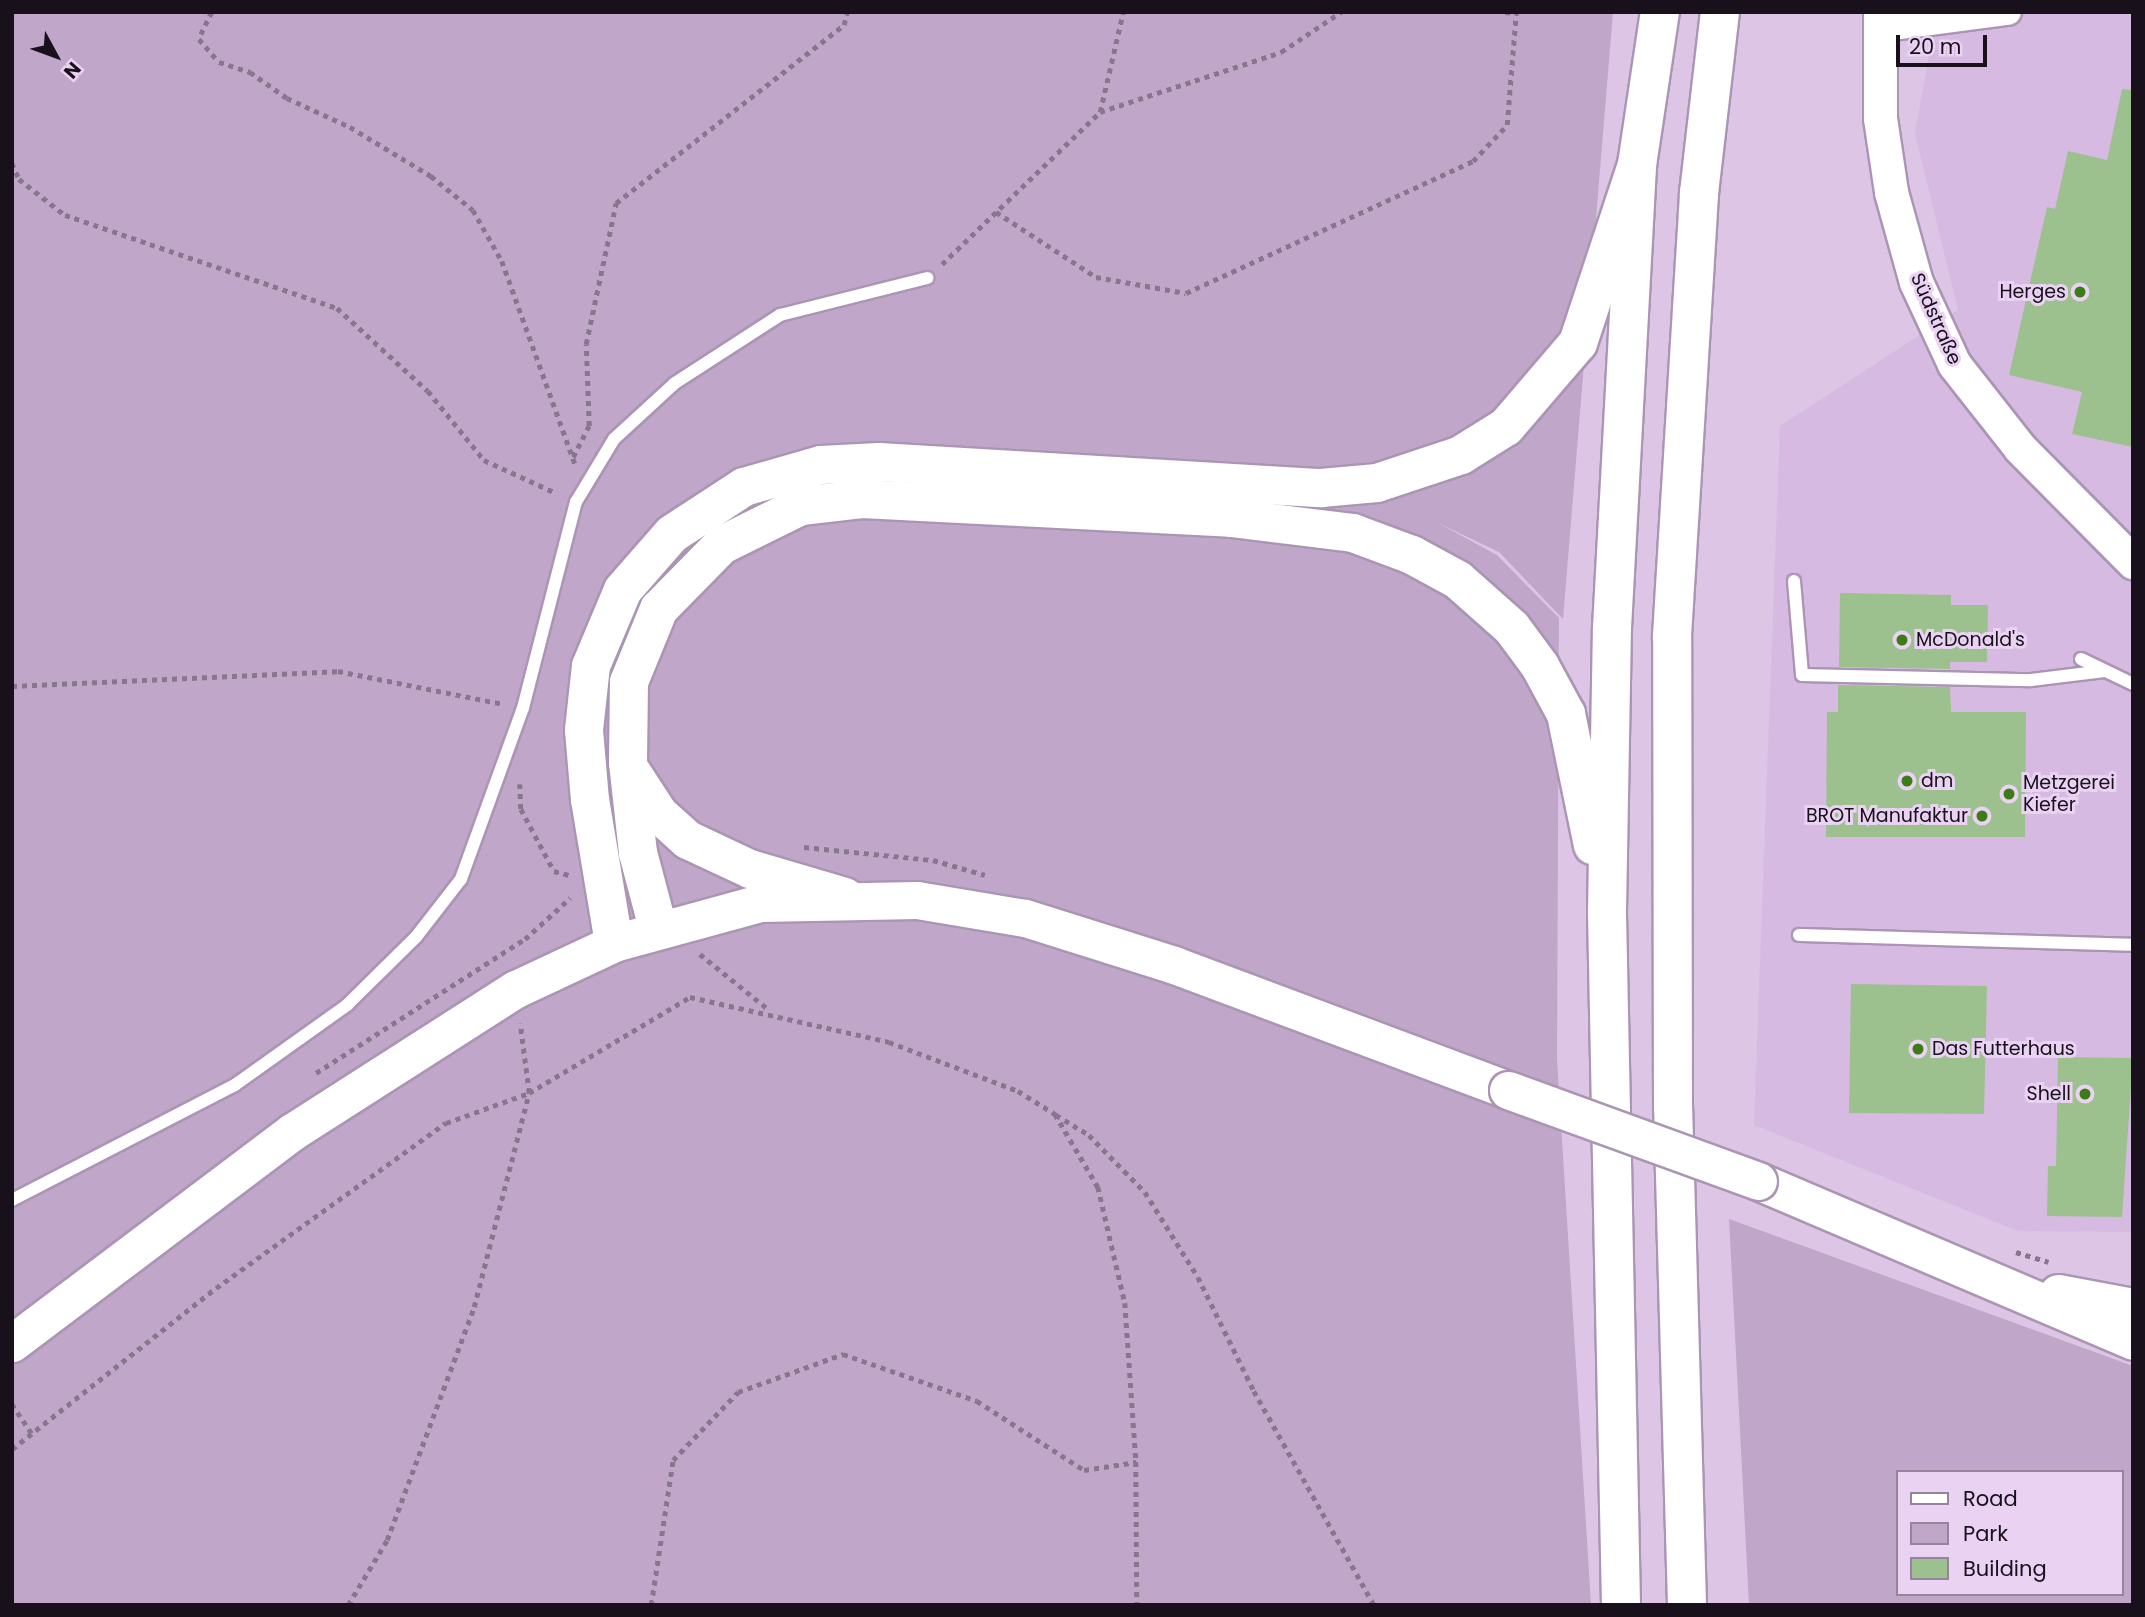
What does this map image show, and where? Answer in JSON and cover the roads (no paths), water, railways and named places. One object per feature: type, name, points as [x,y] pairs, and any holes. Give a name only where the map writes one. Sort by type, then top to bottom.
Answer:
[{"type":"highway","points":[[1621,1605],[1607,912],[1612,628],[1637,165],[1660,12]]},
{"type":"highway","points":[[1687,1605],[1671,918],[1672,636],[1699,193],[1720,12]]},
{"type":"highway","points":[[614,943],[590,800],[584,730],[591,666],[623,590],[672,534],[744,487],[821,465],[878,462],[1321,488],[1377,482],[1461,455],[1506,427],[1578,343],[1637,165]]},
{"type":"highway","points":[[671,924],[638,853],[628,763],[629,682],[659,609],[722,545],[801,506],[862,499],[1231,518],[1353,533],[1458,580],[1512,628],[1540,666],[1566,715],[1607,912]]},
{"type":"highway","points":[[628,763],[642,793],[688,840],[750,869],[845,897]]},
{"type":"highway","points":[[1682,1357],[1712,1605]]},
{"type":"main road","points":[[12,1343],[292,1132],[516,989],[614,943],[671,924],[760,903],[845,897],[975,907],[1025,918],[1174,965],[1758,1181],[1957,1262],[2133,1341]]},
{"type":"main road","points":[[1957,1262],[2045,1290],[2133,1307]]},
{"type":"street","points":[[1879,21],[2008,12]]},
{"type":"street","name":"Südstraße","points":[[1879,21],[1880,118],[1891,192],[1916,282],[1954,364],[2020,449],[2133,562]]},
{"type":"lane","points":[[12,1200],[235,1085],[347,1005],[416,937],[461,879],[523,708],[576,502],[583,485],[614,439],[676,383],[780,315],[927,278]]},
{"type":"lane","points":[[1794,581],[1802,675],[2031,680],[2104,671]]},
{"type":"lane","points":[[2081,659],[2133,684]]},
{"type":"lane","points":[[1800,935],[2133,944]]},
{"type":"place","name":"Herges","points":[[2080,292]]},
{"type":"place","name":"McDonald's","points":[[1902,640]]},
{"type":"place","name":"dm","points":[[1907,781]]},
{"type":"place","name":"Metzgerei Kiefer","points":[[2009,794]]},
{"type":"place","name":"BROT Manufaktur","points":[[1982,816]]},
{"type":"place","name":"Das Futterhaus","points":[[1918,1049]]},
{"type":"place","name":"Shell","points":[[2085,1094]]}]
